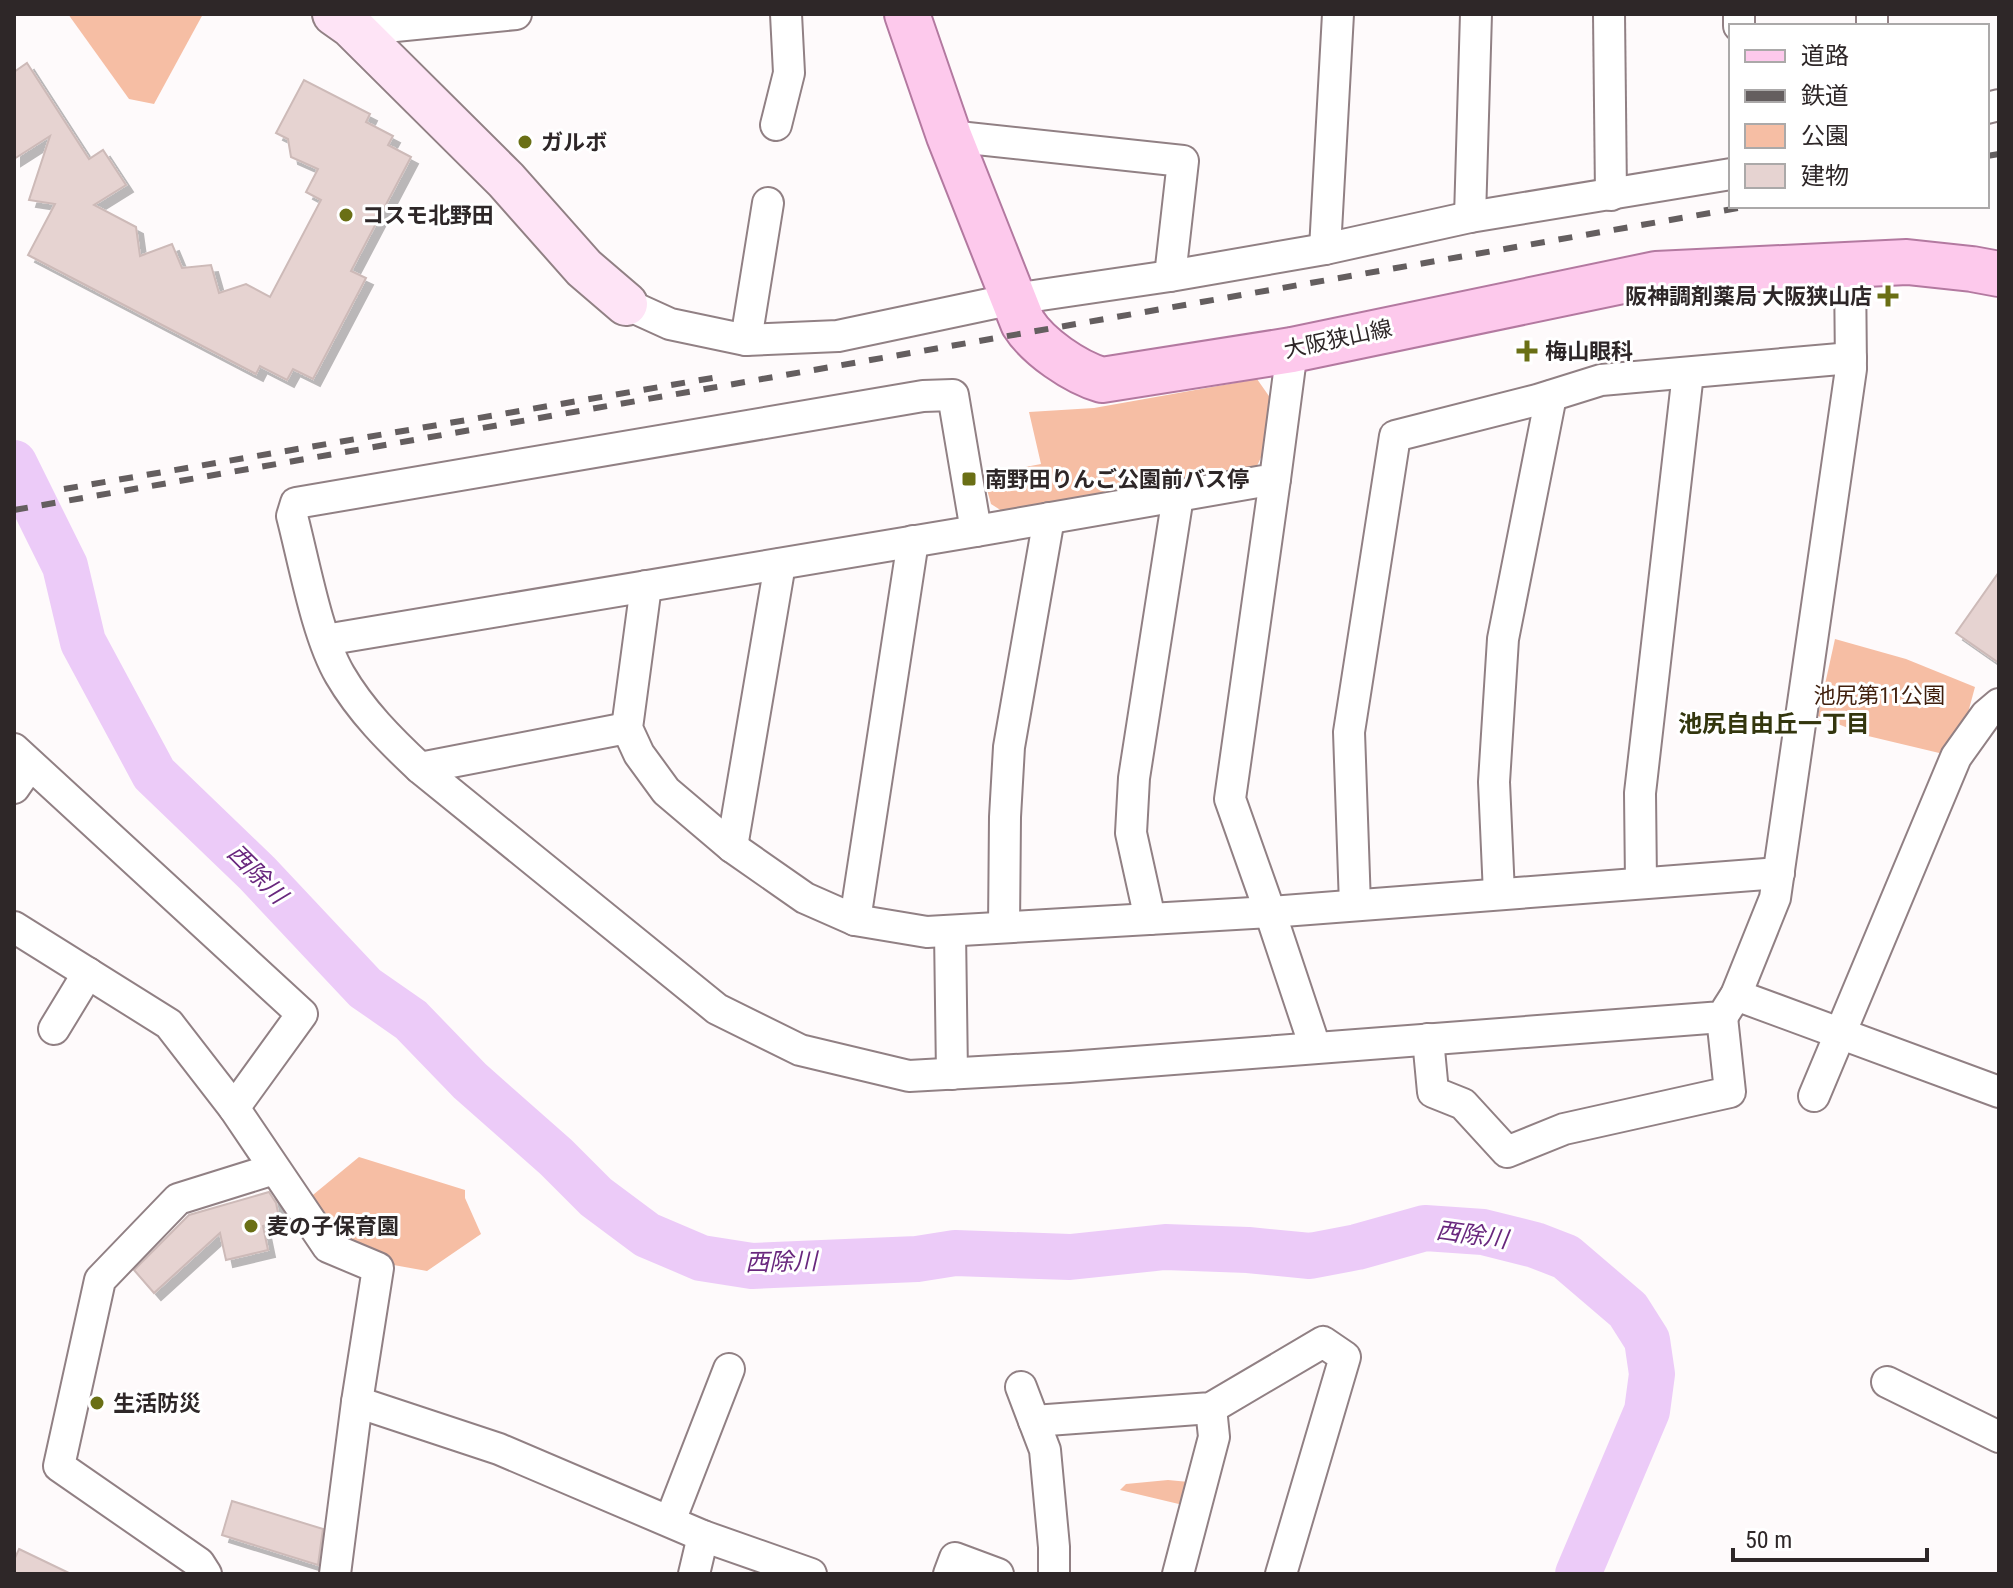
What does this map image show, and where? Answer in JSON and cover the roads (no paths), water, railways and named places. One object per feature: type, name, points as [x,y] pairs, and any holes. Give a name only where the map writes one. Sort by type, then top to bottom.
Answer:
[{"type":"main road","name":"大阪狭山線","points":[[907,14],[949,136],[1029,332],[1079,373],[1102,380],[1292,350],[1656,274],[1907,262],[1999,274]]},
{"type":"street","points":[[344,22],[516,14]]},
{"type":"street","points":[[776,125],[789,73],[786,14]]},
{"type":"street","points":[[1325,249],[1338,14]]},
{"type":"street","points":[[1470,217],[1476,14]]},
{"type":"street","points":[[1609,14],[1611,195]]},
{"type":"street","points":[[344,22],[506,180],[584,268],[626,304],[670,324],[746,340],[838,336],[1013,299],[1170,276],[1325,249],[1470,217],[1729,174]]},
{"type":"street","points":[[949,136],[1183,161],[1170,276]]},
{"type":"street","points":[[746,340],[768,203]]},
{"type":"street","points":[[1428,1039],[1433,1092],[1463,1104],[1507,1152],[1564,1129],[1730,1092],[1729,1006],[1775,898],[1779,873],[1851,358],[1850,267]]},
{"type":"street","points":[[1292,350],[1230,799],[1315,1047]]},
{"type":"street","points":[[1355,905],[1349,732],[1395,436],[1601,380],[1851,358]]},
{"type":"street","points":[[1641,883],[1640,793],[1688,373]]},
{"type":"street","points":[[976,531],[953,395],[923,396],[296,503],[292,516],[325,640],[339,674],[376,726],[420,768],[717,1009],[800,1050],[909,1076],[952,1074],[1428,1039],[1729,1006],[1842,1032],[1999,1092]]},
{"type":"street","points":[[1499,894],[1494,782],[1503,639],[1551,396]]},
{"type":"street","points":[[325,640],[1275,479]]},
{"type":"street","points":[[1150,919],[1131,833],[1134,778],[1178,496]]},
{"type":"street","points":[[1004,927],[1009,747],[1049,518]]},
{"type":"street","points":[[855,920],[913,541]]},
{"type":"street","points":[[732,847],[780,564]]},
{"type":"street","points":[[646,586],[627,728],[639,754],[666,791],[732,847],[805,898],[855,920],[927,932],[950,931],[1270,912],[1779,873]]},
{"type":"street","points":[[1814,1096],[1956,757],[1986,715],[1999,704]]},
{"type":"street","points":[[420,768],[627,728]]},
{"type":"street","points":[[19,767],[302,1014],[234,1108]]},
{"type":"street","points":[[950,931],[952,1074]]},
{"type":"street","points":[[16,934],[88,973],[169,1024],[234,1108],[328,1247],[378,1268],[335,1574]]},
{"type":"street","points":[[54,1029],[88,973]]},
{"type":"street","points":[[206,1574],[199,1563],[59,1466],[100,1280],[178,1199],[274,1169]]},
{"type":"street","points":[[1034,1421],[1211,1408],[1323,1342],[1345,1357],[1281,1574]]},
{"type":"street","points":[[670,1521],[729,1369]]},
{"type":"street","points":[[1887,1382],[1996,1427]]},
{"type":"street","points":[[1021,1387],[1045,1450],[1054,1574]]},
{"type":"street","points":[[357,1402],[499,1449],[778,1568],[811,1574]]},
{"type":"street","points":[[1178,1574],[1214,1437],[1211,1408]]},
{"type":"street","points":[[694,1574],[703,1536]]},
{"type":"street","points":[[949,1574],[955,1558],[998,1574]]},
{"type":"waterway","name":"西除川","points":[[14,463],[65,566],[83,642],[154,774],[257,873],[365,988],[411,1020],[470,1081],[596,1197],[647,1235],[701,1258],[752,1266],[917,1259],[955,1253],[1070,1257],[1165,1247],[1310,1256],[1425,1228],[1483,1232],[1535,1245],[1566,1257],[1628,1310],[1647,1340],[1652,1374],[1647,1411],[1578,1574]]},
{"type":"railway","points":[[1989,156],[1999,154]]},
{"type":"railway","points":[[14,510],[1739,208]]},
{"type":"railway","points":[[64,489],[718,377]]},
{"type":"place","name":"ガルボ","points":[[525,142]]},
{"type":"place","name":"コスモ北野田","points":[[346,215]]},
{"type":"place","name":"阪神調剤薬局 大阪狭山店","points":[[1888,296]]},
{"type":"place","name":"梅山眼科","points":[[1527,351]]},
{"type":"place","name":"南野田りんご公園前バス停","points":[[969,479]]},
{"type":"place","name":"麦の子保育園","points":[[251,1226]]},
{"type":"place","name":"生活防災","points":[[97,1403]]},
{"type":"district","name":"池尻自由丘一丁目","points":[[1774,724]]},
{"type":"park label","name":"池尻第11公園","points":[[1879,695]]}]
